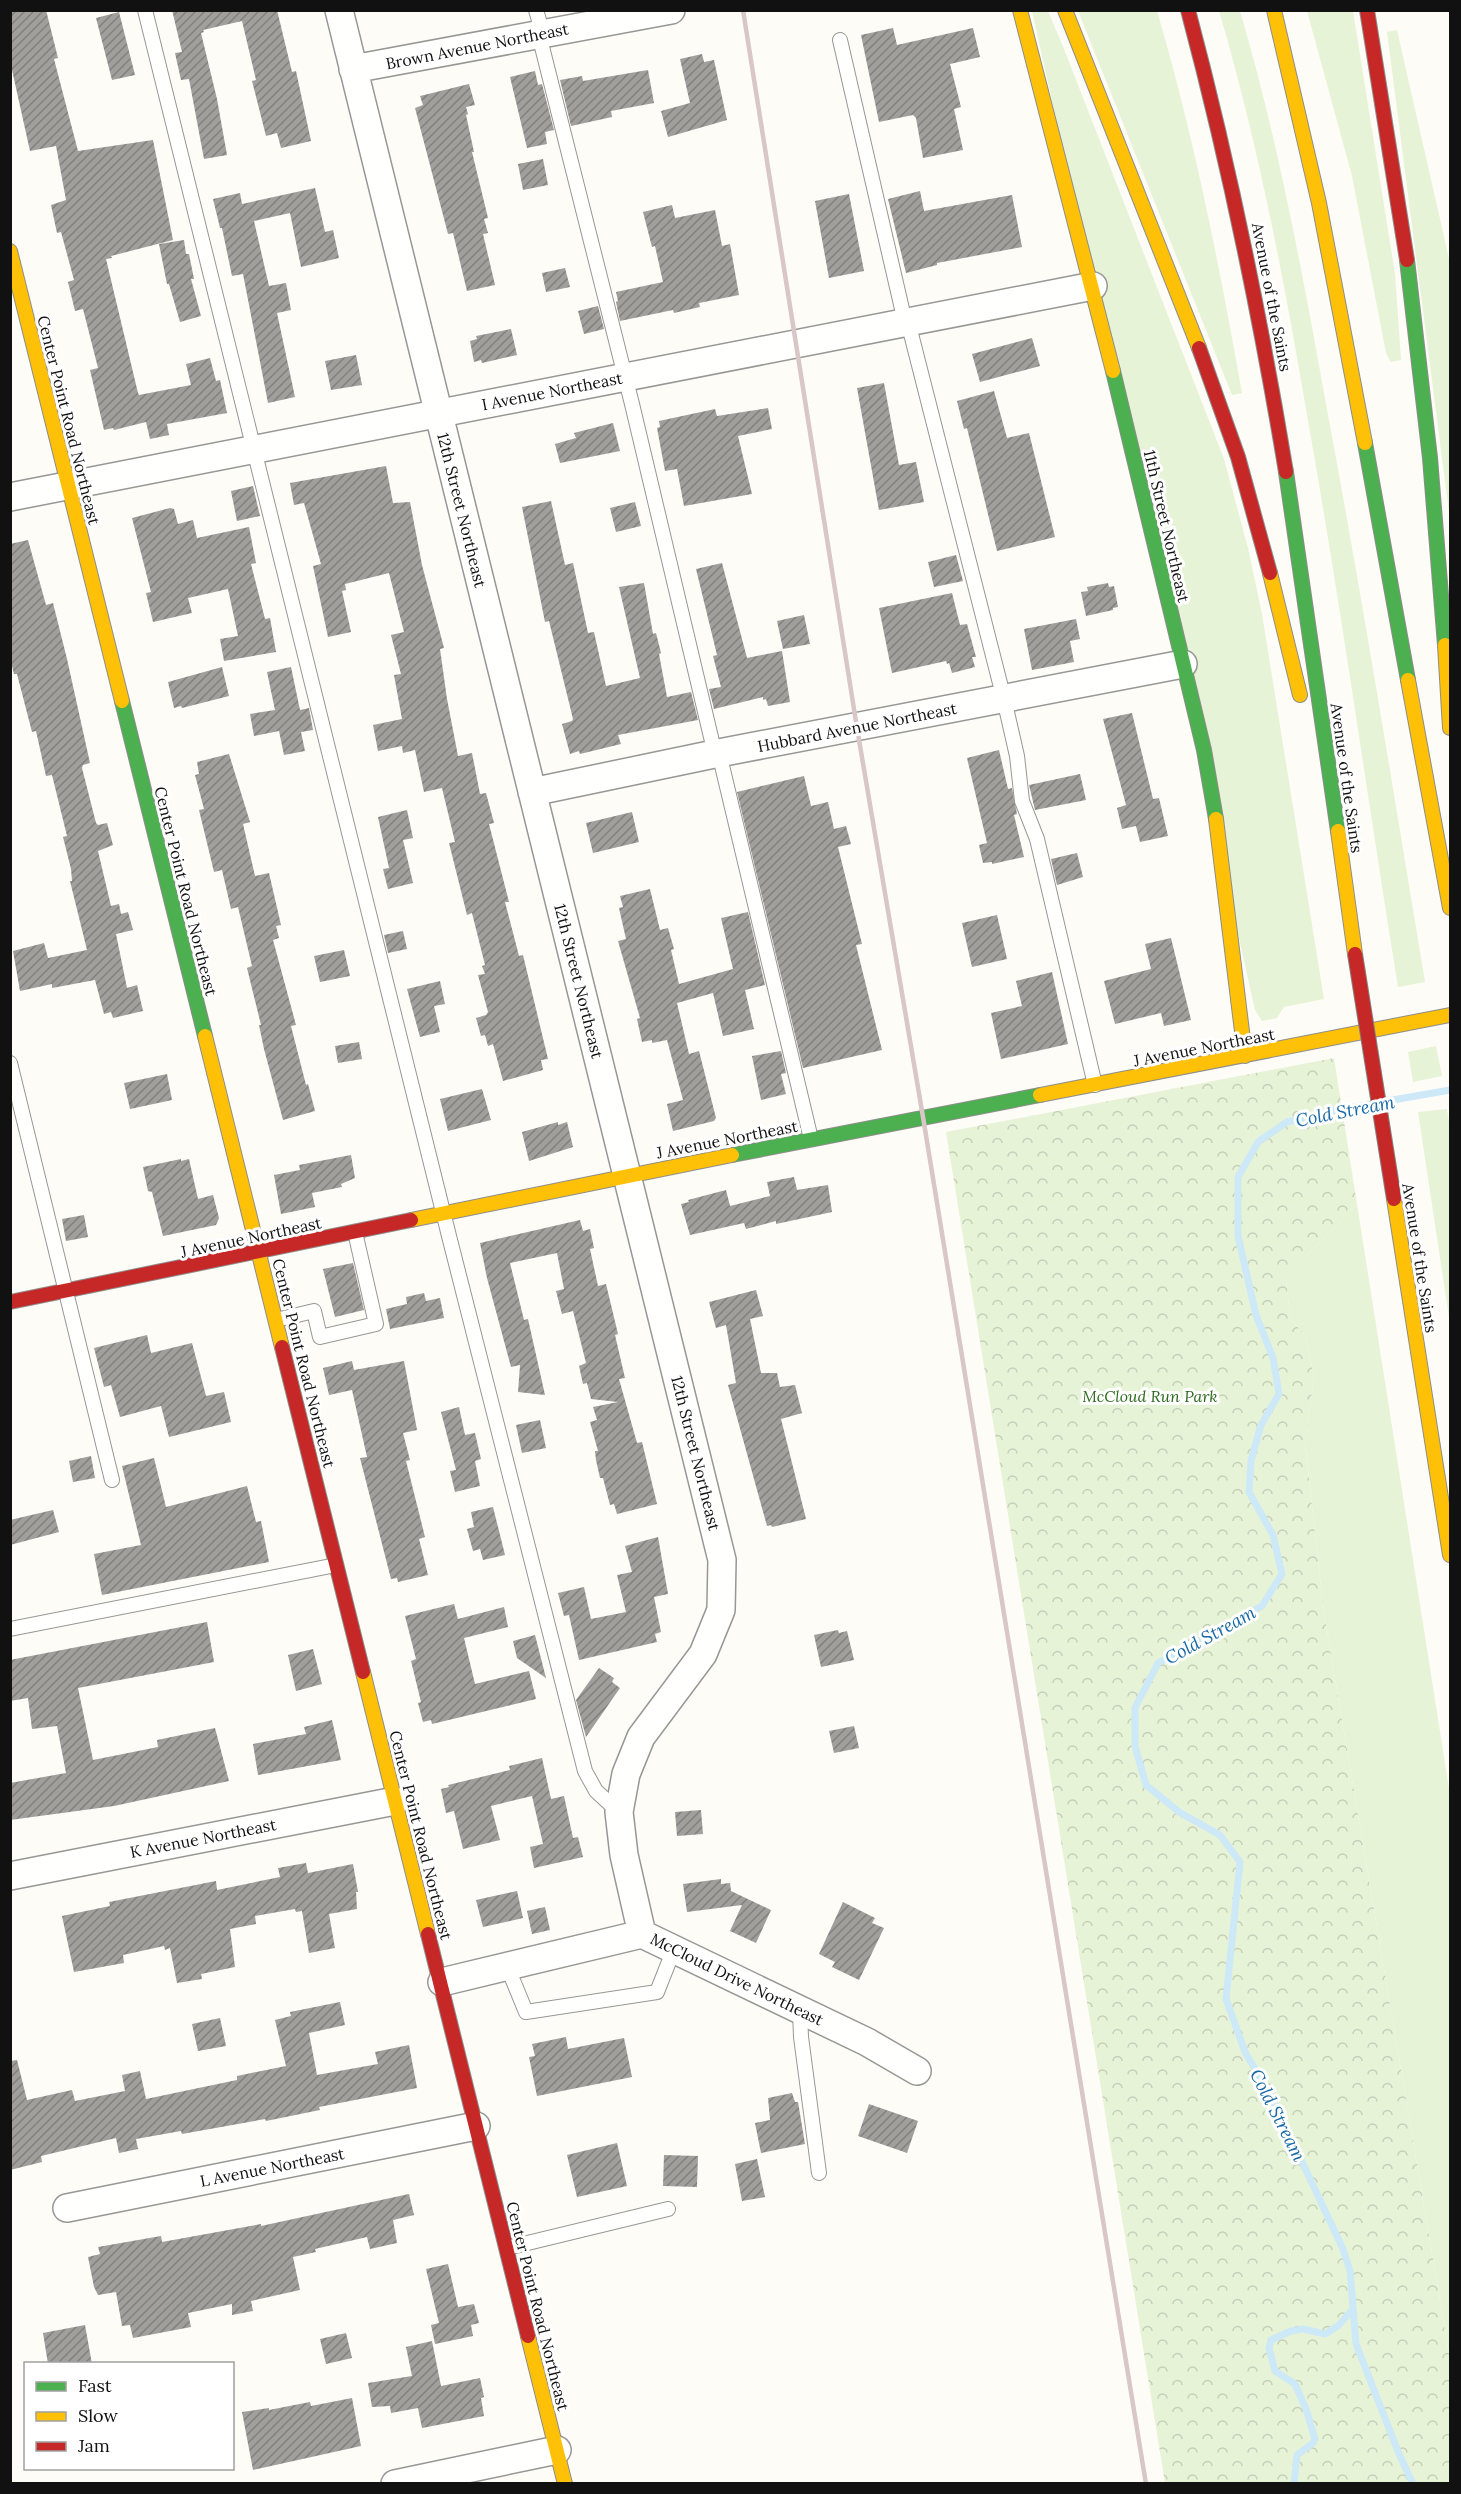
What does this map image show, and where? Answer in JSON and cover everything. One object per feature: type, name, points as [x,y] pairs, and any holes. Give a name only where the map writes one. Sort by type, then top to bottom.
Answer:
[{"type":"main road","name":"11th Street Northeast","points":[[1020,10],[1093,286],[1203,750],[1219,838],[1245,1056]]},
{"type":"main road","points":[[1065,10],[1227,425],[1258,528],[1303,707]]},
{"type":"main road","name":"Avenue of the Saints","points":[[1188,10],[1216,106],[1260,310],[1295,529],[1336,826],[1450,1555]]},
{"type":"main road","points":[[1274,10],[1294,83],[1321,207],[1408,692],[1450,908]]},
{"type":"main road","points":[[1367,10],[1397,190],[1419,361],[1443,591],[1450,728]]},
{"type":"main road","name":"Center Point Road Northeast","points":[[10,250],[565,2484]]},
{"type":"main road","points":[[1308,729],[1336,826]]},
{"type":"main road","name":"J Avenue Northeast","points":[[10,1302],[627,1175],[1450,1015]]},
{"type":"street","name":"12th Street Northeast","points":[[339,10],[722,1560],[721,1611],[703,1654],[641,1737],[626,1774],[619,1812],[624,1855],[642,1934]]},
{"type":"street","name":"Brown Avenue Northeast","points":[[353,69],[539,26],[671,10]]},
{"type":"street","name":"I Avenue Northeast","points":[[10,497],[1093,286]]},
{"type":"street","name":"Hubbard Avenue Northeast","points":[[532,792],[1183,664]]},
{"type":"street","name":"K Avenue Northeast","points":[[10,1876],[395,1801]]},
{"type":"street","name":"McCloud Drive Northeast","points":[[442,1982],[642,1934],[867,2042],[917,2071]]},
{"type":"street","name":"L Avenue Northeast","points":[[67,2208],[476,2126]]},
{"type":"street","points":[[394,2484],[557,2450]]},
{"type":"lane","points":[[145,10],[443,1214],[585,1771],[596,1791],[619,1812]]},
{"type":"lane","points":[[539,26],[812,1139]]},
{"type":"lane","points":[[840,40],[906,322],[1004,699],[1017,756],[1022,801],[1037,839],[1095,1084]]},
{"type":"lane","points":[[10,1064],[112,1480]]},
{"type":"lane","points":[[276,1320],[314,1311],[320,1337],[376,1324],[355,1232]]},
{"type":"lane","points":[[10,1629],[336,1565]]},
{"type":"lane","points":[[507,1966],[526,2012],[657,1992],[674,1949]]},
{"type":"lane","points":[[800,2010],[801,2037],[819,2173]]},
{"type":"lane","points":[[507,2248],[668,2209]]},
{"type":"green space","points":[[1032,11],[1048,11],[1064,49],[1224,459],[1248,548],[1262,614],[1324,999],[1284,1007],[1277,1018],[1262,1021],[1255,1010]]},
{"type":"green space","points":[[1078,11],[1157,11],[1183,105],[1205,200],[1242,393],[1232,395]]},
{"type":"green space","points":[[1219,11],[1240,11],[1254,59],[1288,206],[1352,548],[1425,982],[1398,987],[1331,558],[1289,313],[1258,161]]},
{"type":"green space","points":[[1307,11],[1353,11],[1395,274],[1401,360],[1391,362],[1386,353],[1352,176]]},
{"type":"green space","points":[[1397,30],[1450,263],[1450,520],[1387,32]]},
{"type":"green space","points":[[1436,1046],[1442,1076],[1413,1082],[1408,1052]]},
{"type":"green space","name":"McCloud Run Park","points":[[1334,1058],[1357,1204],[1286,1278],[1290,1319],[1305,1335],[1314,1376],[1305,1444],[1324,1613],[1450,2360],[1450,2483],[1165,2483],[946,1132]]},
{"type":"green space","points":[[1447,1109],[1450,1127],[1450,1324],[1418,1112]]},
{"type":"green space","points":[[1357,1204],[1450,1795],[1450,2360],[1324,1613],[1305,1443],[1314,1376],[1305,1335],[1290,1319],[1286,1278]]},
{"type":"building","points":[[10,10],[46,10],[58,58],[54,59],[78,151],[153,140],[173,240],[106,259],[139,395],[191,385],[186,364],[210,358],[216,381],[220,380],[227,413],[167,424],[169,435],[150,439],[146,422],[114,430],[113,428],[104,430],[90,370],[98,368],[83,309],[75,311],[68,282],[74,280],[61,232],[57,233],[51,205],[66,200],[56,146],[30,151],[10,61]]},
{"type":"building","points":[[172,10],[277,10],[292,72],[296,71],[311,141],[281,148],[277,133],[266,136],[252,81],[256,80],[242,21],[203,30],[204,32],[201,33],[217,99],[227,155],[204,159],[189,79],[181,80],[175,53],[182,52]]},
{"type":"building","points":[[119,12],[135,75],[112,80],[96,18]]},
{"type":"building","points":[[893,28],[897,45],[973,28],[980,57],[950,64],[961,107],[954,109],[963,150],[923,158],[916,118],[913,115],[879,122],[861,35]]},
{"type":"building","points":[[702,54],[704,62],[714,60],[727,120],[668,137],[661,111],[690,103],[680,59]]},
{"type":"building","points":[[648,70],[654,103],[611,111],[612,117],[571,126],[560,80],[582,76],[583,81]]},
{"type":"building","points":[[535,71],[538,85],[542,84],[554,130],[545,132],[547,144],[527,148],[510,77]]},
{"type":"building","points":[[469,84],[475,105],[466,107],[468,114],[466,115],[474,152],[472,152],[488,218],[484,219],[488,233],[483,234],[495,285],[467,291],[453,233],[448,234],[415,108],[423,105],[420,96]]},
{"type":"building","points":[[543,159],[548,185],[523,190],[518,164]]},
{"type":"building","points":[[315,188],[325,232],[333,230],[339,258],[301,267],[290,213],[254,221],[269,286],[286,283],[291,310],[277,313],[295,397],[268,403],[243,274],[232,276],[213,199],[240,193],[242,204]]},
{"type":"building","points":[[920,191],[924,211],[1012,195],[1022,247],[937,263],[937,265],[906,273],[888,199]]},
{"type":"building","points":[[849,194],[864,271],[829,278],[815,201]]},
{"type":"building","points":[[672,205],[675,218],[715,210],[722,246],[730,244],[739,295],[699,303],[700,307],[674,313],[673,310],[620,321],[616,292],[663,282],[655,246],[652,247],[643,212]]},
{"type":"building","points":[[184,240],[186,254],[189,254],[194,279],[191,279],[201,316],[180,322],[169,284],[167,284],[159,244]]},
{"type":"building","points":[[565,268],[570,287],[546,292],[542,273]]},
{"type":"building","points":[[598,306],[604,329],[584,334],[578,311]]},
{"type":"building","points":[[511,329],[517,355],[482,363],[481,360],[474,362],[470,341],[477,339],[476,336]]},
{"type":"building","points":[[1032,338],[1040,366],[980,382],[972,354]]},
{"type":"building","points":[[356,355],[362,385],[331,390],[325,361]]},
{"type":"building","points":[[884,383],[899,465],[916,462],[924,502],[879,510],[857,388]]},
{"type":"building","points":[[994,391],[1007,438],[1029,433],[1055,537],[997,551],[967,428],[964,429],[957,401]]},
{"type":"building","points":[[768,408],[772,429],[738,436],[752,494],[684,506],[677,469],[665,471],[657,428],[660,427],[659,421],[715,409],[717,416]]},
{"type":"building","points":[[613,423],[620,451],[560,463],[555,444],[576,438],[574,433]]},
{"type":"building","points":[[386,466],[393,503],[410,502],[422,565],[444,648],[440,649],[458,756],[472,753],[480,794],[486,793],[494,823],[489,824],[509,902],[505,902],[519,956],[523,955],[548,1059],[541,1060],[543,1070],[503,1081],[493,1044],[488,1046],[485,1035],[481,1036],[476,1018],[488,1012],[478,975],[485,974],[482,966],[485,965],[472,913],[467,915],[449,843],[455,842],[442,788],[424,792],[415,750],[403,753],[402,746],[378,751],[373,725],[402,719],[394,675],[401,674],[391,635],[404,632],[389,573],[345,584],[346,590],[342,591],[351,632],[328,637],[313,566],[321,564],[304,503],[294,505],[290,483]]},
{"type":"building","points":[[253,486],[260,516],[237,521],[231,491]]},
{"type":"building","points":[[551,501],[565,565],[573,563],[588,633],[594,632],[606,686],[640,678],[619,587],[644,583],[653,634],[656,633],[661,653],[659,654],[667,697],[691,692],[698,720],[618,735],[621,744],[580,754],[579,751],[570,754],[562,724],[573,719],[549,621],[545,622],[522,507]]},
{"type":"building","points":[[635,502],[641,526],[616,532],[610,508]]},
{"type":"building","points":[[170,508],[174,509],[178,524],[193,520],[197,538],[249,527],[256,563],[251,564],[265,619],[270,618],[276,652],[224,661],[220,639],[238,636],[228,589],[188,598],[192,613],[153,622],[146,593],[151,592],[132,518]]},
{"type":"building","points":[[28,540],[46,605],[53,603],[67,659],[90,763],[83,765],[82,768],[96,823],[98,825],[107,823],[113,845],[98,851],[111,906],[119,904],[121,914],[128,912],[133,930],[116,934],[127,988],[137,985],[143,1011],[113,1018],[111,1012],[104,1014],[95,980],[52,988],[52,984],[20,991],[13,951],[44,943],[48,958],[87,950],[70,881],[72,881],[71,869],[63,837],[67,836],[52,775],[46,776],[36,731],[32,732],[17,674],[14,674],[10,658],[10,544]]},
{"type":"building","points":[[956,555],[963,581],[934,587],[928,562]]},
{"type":"building","points":[[722,563],[747,658],[782,651],[790,702],[768,706],[763,697],[714,709],[709,689],[721,687],[713,656],[717,655],[696,569]]},
{"type":"building","points":[[1108,583],[1109,587],[1114,586],[1118,607],[1086,616],[1081,592],[1088,591],[1087,587]]},
{"type":"building","points":[[952,593],[960,625],[967,624],[976,657],[972,657],[975,667],[952,673],[946,661],[892,673],[879,608]]},
{"type":"building","points":[[804,615],[810,644],[783,649],[777,621]]},
{"type":"building","points":[[1076,619],[1080,639],[1070,641],[1074,662],[1032,670],[1024,629]]},
{"type":"building","points":[[222,667],[229,696],[174,708],[168,682]]},
{"type":"building","points":[[291,667],[300,710],[309,708],[313,730],[301,732],[305,751],[284,755],[279,731],[254,736],[250,714],[275,710],[267,672]]},
{"type":"building","points":[[1132,713],[1153,799],[1159,798],[1168,836],[1140,842],[1136,826],[1122,829],[1117,808],[1126,805],[1103,719]]},
{"type":"building","points":[[999,750],[1008,789],[1012,788],[1017,814],[1014,815],[1024,857],[992,864],[992,862],[983,863],[979,845],[987,843],[967,758]]},
{"type":"building","points":[[229,754],[250,822],[243,824],[255,876],[269,873],[281,925],[276,926],[279,938],[273,940],[296,1025],[291,1026],[315,1111],[283,1120],[264,1049],[259,1025],[261,1025],[247,968],[252,966],[238,907],[231,909],[222,870],[214,872],[199,810],[204,809],[195,775],[199,774],[197,762]]},
{"type":"building","points":[[1080,774],[1086,800],[1035,810],[1029,785]]},
{"type":"building","points":[[804,776],[811,806],[828,802],[834,829],[846,826],[851,844],[838,847],[862,944],[856,945],[882,1050],[803,1068],[737,792]]},
{"type":"building","points":[[407,810],[413,838],[403,840],[413,883],[388,889],[383,869],[389,868],[378,817]]},
{"type":"building","points":[[632,812],[639,842],[593,853],[586,823]]},
{"type":"building","points":[[1077,853],[1083,877],[1057,885],[1051,859]]},
{"type":"building","points":[[650,889],[660,930],[668,928],[674,949],[671,950],[679,984],[733,969],[721,918],[748,912],[765,985],[745,990],[754,1029],[723,1036],[713,993],[677,1003],[689,1054],[699,1051],[716,1118],[714,1121],[673,1131],[667,1104],[683,1100],[667,1040],[642,1042],[637,1019],[640,1018],[618,941],[626,939],[619,908],[623,907],[620,896]]},
{"type":"building","points":[[997,915],[1007,959],[972,967],[962,923]]},
{"type":"building","points":[[403,931],[407,949],[388,953],[384,935]]},
{"type":"building","points":[[1171,938],[1191,1020],[1164,1026],[1161,1013],[1115,1024],[1104,981],[1151,969],[1145,944]]},
{"type":"building","points":[[344,950],[350,976],[320,982],[314,956]]},
{"type":"building","points":[[1052,972],[1068,1044],[1001,1059],[991,1013],[1022,1006],[1016,981]]},
{"type":"building","points":[[440,981],[445,1004],[434,1006],[440,1032],[420,1037],[407,989]]},
{"type":"building","points":[[359,1042],[362,1059],[338,1063],[335,1046]]},
{"type":"building","points":[[781,1051],[786,1073],[781,1074],[786,1094],[761,1100],[752,1056]]},
{"type":"building","points":[[167,1074],[172,1100],[130,1109],[124,1083]]},
{"type":"building","points":[[482,1089],[491,1120],[448,1131],[440,1099]]},
{"type":"building","points":[[558,1122],[558,1125],[567,1122],[573,1147],[529,1161],[522,1132]]},
{"type":"building","points":[[351,1155],[355,1178],[341,1184],[342,1187],[312,1193],[315,1207],[281,1214],[274,1175],[300,1170],[299,1165]]},
{"type":"building","points":[[181,1159],[181,1161],[189,1159],[198,1199],[213,1195],[219,1218],[216,1225],[163,1236],[152,1192],[148,1191],[143,1167]]},
{"type":"building","points":[[794,1177],[797,1190],[828,1185],[832,1212],[776,1224],[776,1221],[746,1229],[744,1223],[690,1235],[681,1204],[689,1202],[688,1200],[726,1190],[730,1206],[770,1196],[767,1182]]},
{"type":"building","points":[[84,1215],[88,1237],[66,1241],[62,1219]]},
{"type":"building","points":[[580,1220],[583,1231],[590,1229],[594,1248],[590,1249],[598,1286],[606,1284],[618,1334],[615,1335],[625,1378],[619,1379],[637,1443],[642,1442],[657,1504],[617,1514],[614,1504],[610,1505],[603,1478],[600,1478],[595,1451],[598,1451],[590,1422],[597,1420],[593,1407],[618,1402],[591,1399],[587,1383],[583,1384],[579,1366],[586,1363],[573,1311],[562,1314],[556,1291],[564,1289],[557,1253],[510,1263],[524,1320],[528,1319],[545,1395],[518,1392],[520,1365],[511,1367],[480,1243]]},
{"type":"building","points":[[353,1263],[364,1310],[335,1317],[323,1269]]},
{"type":"building","points":[[756,1290],[763,1316],[750,1319],[761,1373],[777,1373],[780,1387],[795,1385],[802,1413],[781,1419],[806,1519],[772,1527],[767,1526],[728,1385],[736,1383],[726,1325],[716,1328],[709,1302]]},
{"type":"building","points":[[424,1293],[426,1301],[440,1298],[444,1318],[390,1329],[386,1309],[407,1304],[406,1297]]},
{"type":"building","points":[[147,1335],[151,1353],[192,1343],[206,1396],[224,1392],[231,1422],[169,1437],[161,1406],[120,1417],[111,1385],[104,1387],[94,1348]]},
{"type":"building","points":[[352,1361],[354,1370],[404,1361],[417,1430],[403,1433],[410,1460],[406,1461],[425,1537],[419,1539],[428,1575],[398,1582],[397,1578],[391,1579],[360,1458],[367,1457],[352,1390],[329,1395],[323,1368]]},
{"type":"building","points":[[459,1407],[465,1435],[475,1433],[481,1459],[475,1461],[480,1486],[455,1492],[450,1471],[456,1470],[441,1412]]},
{"type":"building","points":[[540,1420],[546,1448],[522,1453],[516,1425]]},
{"type":"building","points":[[91,1456],[95,1478],[73,1482],[69,1461]]},
{"type":"building","points":[[154,1458],[166,1507],[247,1486],[256,1522],[261,1521],[269,1562],[102,1595],[94,1554],[141,1545],[122,1466]]},
{"type":"building","points":[[493,1507],[505,1555],[483,1560],[480,1549],[473,1551],[467,1529],[474,1527],[471,1512]]},
{"type":"building","points":[[53,1510],[59,1532],[10,1545],[10,1520]]},
{"type":"building","points":[[658,1537],[668,1594],[654,1597],[661,1632],[655,1634],[657,1642],[579,1660],[569,1615],[564,1616],[558,1593],[584,1587],[591,1619],[626,1612],[617,1575],[632,1572],[625,1546]]},
{"type":"building","points":[[454,1604],[458,1619],[504,1607],[508,1627],[464,1638],[475,1684],[529,1671],[536,1699],[432,1724],[431,1720],[423,1722],[418,1703],[421,1702],[411,1661],[416,1659],[405,1616]]},
{"type":"building","points":[[207,1622],[214,1662],[78,1688],[93,1760],[158,1747],[157,1740],[215,1728],[229,1781],[114,1806],[10,1820],[10,1783],[66,1773],[57,1726],[32,1729],[28,1698],[10,1701],[10,1660]]},
{"type":"building","points":[[838,1630],[839,1633],[847,1631],[854,1660],[821,1667],[814,1635]]},
{"type":"building","points":[[535,1635],[546,1678],[517,1658],[513,1641]]},
{"type":"building","points":[[313,1649],[322,1684],[296,1691],[288,1655]]},
{"type":"building","points":[[599,1668],[614,1678],[612,1682],[620,1688],[586,1737],[576,1700]]},
{"type":"building","points":[[332,1720],[341,1760],[258,1775],[253,1744],[306,1734],[304,1727]]},
{"type":"building","points":[[854,1726],[859,1748],[834,1753],[829,1731]]},
{"type":"building","points":[[542,1758],[551,1799],[564,1796],[573,1838],[578,1837],[583,1857],[534,1868],[530,1847],[543,1844],[532,1796],[491,1806],[500,1840],[463,1849],[454,1811],[446,1813],[441,1789],[449,1787],[448,1785],[510,1770],[509,1766]]},
{"type":"building","points":[[701,1810],[703,1834],[677,1836],[675,1812]]},
{"type":"building","points":[[306,1863],[308,1873],[353,1864],[358,1892],[356,1892],[357,1909],[329,1914],[335,1948],[309,1953],[302,1911],[296,1912],[295,1909],[255,1916],[256,1924],[230,1929],[235,1967],[201,1974],[202,1979],[177,1983],[170,1948],[165,1950],[164,1946],[123,1955],[124,1963],[74,1972],[62,1916],[110,1906],[109,1902],[216,1881],[217,1890],[280,1877],[278,1868]]},
{"type":"building","points":[[721,1879],[721,1884],[730,1883],[731,1891],[771,1910],[756,1943],[730,1931],[742,1905],[687,1912],[683,1884]]},
{"type":"building","points":[[517,1891],[523,1918],[483,1927],[476,1900]]},
{"type":"building","points":[[843,1902],[875,1918],[872,1923],[884,1928],[859,1980],[832,1967],[835,1962],[819,1954]]},
{"type":"building","points":[[545,1907],[550,1930],[532,1934],[527,1911]]},
{"type":"building","points":[[340,2002],[345,2025],[309,2033],[317,2075],[378,2064],[375,2052],[409,2045],[417,2088],[319,2107],[320,2110],[266,2121],[265,2119],[182,2134],[181,2131],[136,2139],[138,2149],[119,2153],[116,2138],[41,2156],[42,2162],[10,2170],[10,2061],[17,2060],[27,2100],[72,2090],[75,2101],[125,2091],[122,2075],[140,2071],[146,2099],[237,2080],[237,2076],[286,2066],[275,2020],[291,2016],[290,2012]]},
{"type":"building","points":[[220,2018],[226,2046],[198,2051],[192,2024]]},
{"type":"building","points":[[566,2037],[568,2049],[624,2038],[632,2077],[537,2096],[529,2057],[535,2056],[532,2044]]},
{"type":"building","points":[[792,2093],[795,2102],[798,2102],[805,2144],[761,2153],[755,2123],[770,2120],[768,2098]]},
{"type":"building","points":[[869,2104],[918,2121],[907,2153],[858,2136]]},
{"type":"building","points":[[617,2143],[627,2186],[577,2197],[567,2155]]},
{"type":"building","points":[[664,2155],[698,2156],[697,2187],[663,2186]]},
{"type":"building","points":[[757,2159],[765,2197],[742,2201],[735,2164]]},
{"type":"building","points":[[409,2194],[414,2215],[393,2220],[397,2243],[370,2249],[367,2237],[315,2249],[316,2252],[293,2257],[300,2290],[251,2301],[253,2311],[232,2315],[232,2304],[188,2313],[191,2327],[133,2338],[130,2325],[122,2326],[116,2292],[98,2295],[94,2287],[88,2257],[100,2254],[98,2247],[161,2236],[162,2242],[261,2224],[261,2226]]},
{"type":"building","points":[[448,2264],[458,2307],[474,2304],[479,2323],[471,2325],[473,2336],[435,2344],[431,2325],[439,2323],[426,2269]]},
{"type":"building","points":[[85,2325],[92,2362],[48,2362],[43,2333]]},
{"type":"building","points":[[346,2333],[352,2358],[326,2364],[320,2339]]},
{"type":"building","points":[[432,2341],[441,2386],[480,2378],[484,2397],[481,2398],[484,2416],[422,2428],[418,2408],[391,2413],[390,2406],[372,2407],[368,2383],[412,2376],[406,2347]]},
{"type":"building","points":[[352,2398],[361,2446],[253,2470],[242,2412],[269,2408],[269,2410],[310,2402],[311,2406]]},
{"type":"waterway","name":"Cold Stream","points":[[1387,1101],[1450,1090]]},
{"type":"waterway","name":"Cold Stream","points":[[1371,1104],[1287,1122],[1258,1142],[1238,1177],[1238,1236],[1256,1315],[1273,1358],[1279,1394],[1261,1425],[1251,1461],[1249,1492],[1273,1535],[1282,1574],[1262,1606],[1158,1663],[1135,1708],[1135,1746],[1146,1785],[1179,1812],[1220,1835],[1240,1862],[1226,1999],[1245,2052],[1272,2098],[1343,2249],[1350,2271],[1356,2344],[1413,2484]]},
{"type":"waterway","points":[[1294,2484],[1297,2455],[1315,2439],[1295,2384],[1275,2371],[1269,2348],[1271,2340],[1291,2331],[1303,2329],[1325,2334],[1338,2326],[1353,2309]]},
{"type":"railway","points":[[743,10],[857,728],[923,1117],[1146,2484]]},
{"type":"traffic: fast","points":[[1407,260],[1430,458],[1445,645]]},
{"type":"traffic: fast","points":[[1113,371],[1204,750],[1216,819]]},
{"type":"traffic: fast","points":[[1365,443],[1408,680]]},
{"type":"traffic: fast","points":[[1286,472],[1338,831]]},
{"type":"traffic: fast","points":[[122,701],[205,1036]]},
{"type":"traffic: fast","points":[[732,1155],[1040,1095]]},
{"type":"traffic: slow","points":[[1020,10],[1113,371]]},
{"type":"traffic: slow","points":[[1065,10],[1199,348]]},
{"type":"traffic: slow","points":[[1274,10],[1319,203],[1365,443]]},
{"type":"traffic: slow","points":[[10,251],[122,701]]},
{"type":"traffic: slow","points":[[1270,573],[1300,695]]},
{"type":"traffic: slow","points":[[1445,645],[1450,728]]},
{"type":"traffic: slow","points":[[1408,680],[1450,908]]},
{"type":"traffic: slow","points":[[1216,819],[1245,1056]]},
{"type":"traffic: slow","points":[[1338,831],[1355,954]]},
{"type":"traffic: slow","points":[[1040,1095],[1450,1015]]},
{"type":"traffic: slow","points":[[205,1036],[282,1347]]},
{"type":"traffic: slow","points":[[411,1220],[732,1155]]},
{"type":"traffic: slow","points":[[1394,1199],[1450,1555]]},
{"type":"traffic: slow","points":[[363,1672],[428,1934]]},
{"type":"traffic: slow","points":[[528,2336],[565,2484]]},
{"type":"traffic: jam","points":[[1188,10],[1243,240],[1286,472]]},
{"type":"traffic: jam","points":[[1367,10],[1407,260]]},
{"type":"traffic: jam","points":[[1199,348],[1238,457],[1270,573]]},
{"type":"traffic: jam","points":[[1355,954],[1394,1199]]},
{"type":"traffic: jam","points":[[10,1302],[411,1220]]},
{"type":"traffic: jam","points":[[282,1347],[363,1672]]},
{"type":"traffic: jam","points":[[428,1934],[528,2336]]}]
